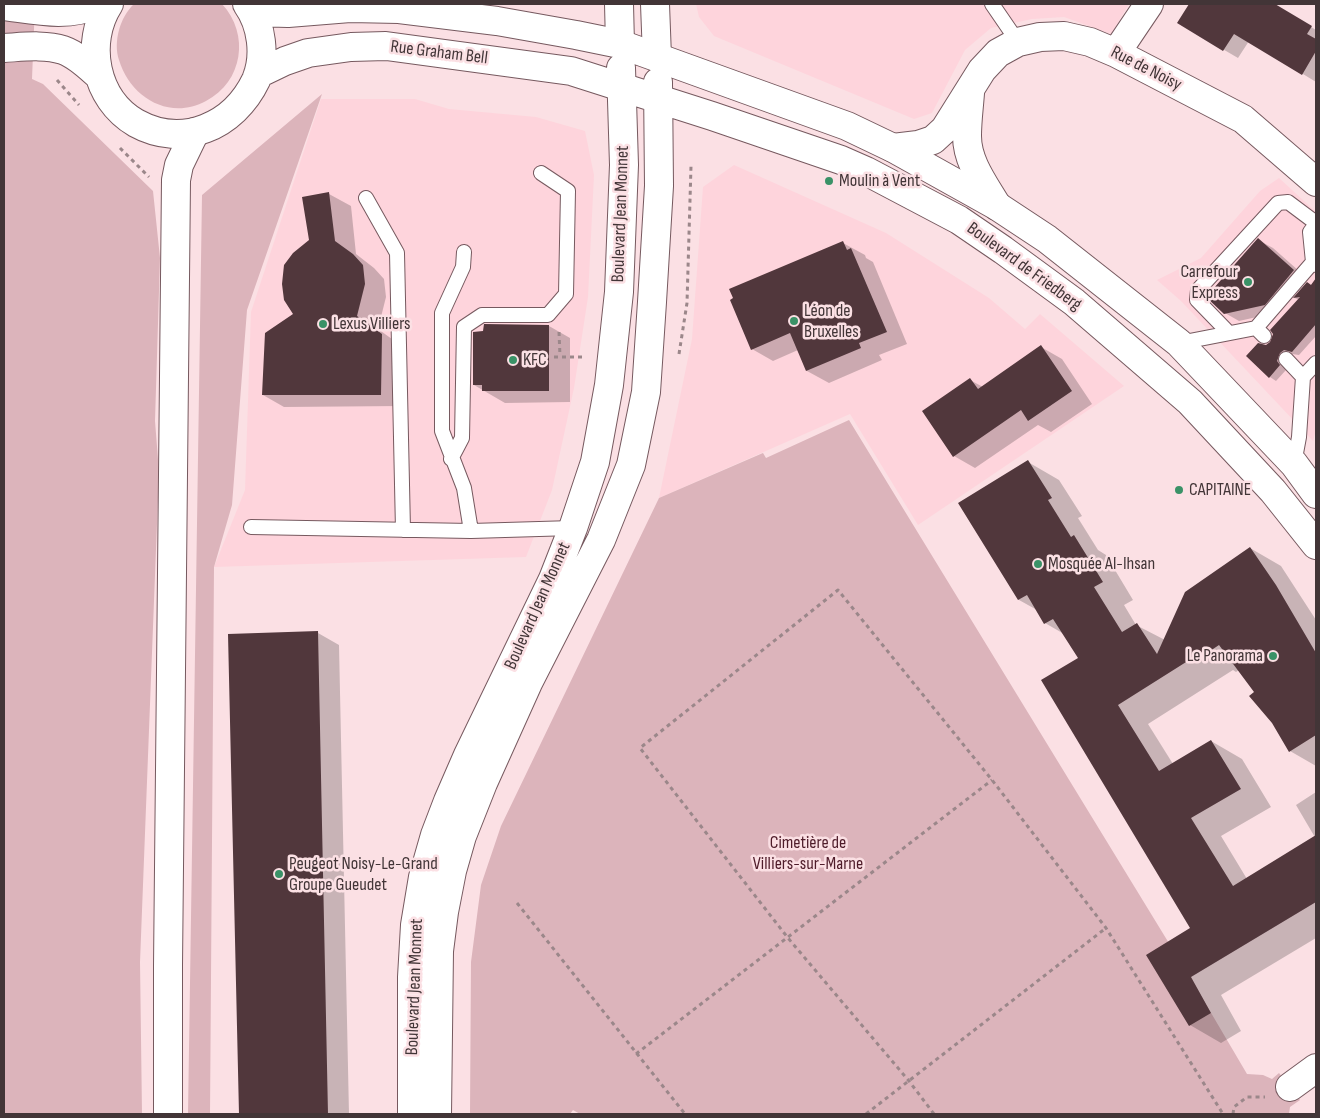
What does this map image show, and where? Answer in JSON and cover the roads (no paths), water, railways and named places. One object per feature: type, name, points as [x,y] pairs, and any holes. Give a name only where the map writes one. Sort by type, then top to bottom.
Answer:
[{"type":"main road","points":[[4,6],[68,12],[86,9],[98,4]]},
{"type":"main road","points":[[109,4],[103,14],[96,34],[95,54],[98,75],[107,94],[120,110],[136,122],[154,130],[175,134],[195,132],[216,124],[234,112],[249,94],[258,74],[262,53],[260,32],[250,8]]},
{"type":"main road","name":"Boulevard Jean Monnet","points":[[412,1114],[412,977],[415,925],[423,877],[435,835],[448,801],[468,755],[553,579],[573,528],[594,462],[609,385],[620,272],[624,165],[619,4]]},
{"type":"main road","name":"Boulevard Jean Monnet","points":[[437,1114],[439,951],[452,871],[462,836],[483,783],[524,692],[601,540],[631,465],[646,392],[659,186],[655,4]]},
{"type":"main road","points":[[1116,53],[1149,4]]},
{"type":"main road","points":[[250,8],[288,13],[350,8],[399,9],[497,21],[620,44]]},
{"type":"main road","name":"Rue de Noisy","points":[[893,148],[918,145],[933,140],[945,129],[982,70],[998,53],[1018,42],[1040,37],[1064,36],[1090,42],[1116,53],[1243,119],[1316,182]]},
{"type":"main road","name":"Boulevard de Friedberg","points":[[620,44],[847,126],[893,148],[997,206],[1047,239],[1179,344],[1294,464],[1316,494]]},
{"type":"main road","name":"Rue Graham Bell","points":[[258,74],[285,61],[308,53],[351,46],[386,46],[571,71],[658,98]]},
{"type":"main road","points":[[4,48],[40,47],[63,50],[81,60],[98,75]]},
{"type":"main road","name":"Rue de Noisy","points":[[970,90],[967,136],[970,156],[978,176],[997,206]]},
{"type":"main road","name":"Boulevard de Friedberg","points":[[658,98],[841,160],[866,171],[959,220],[1074,302],[1190,402],[1273,491],[1316,545]]},
{"type":"main road","points":[[168,1114],[176,180],[179,166],[195,132]]},
{"type":"main road","points":[[1290,1087],[1316,1068]]},
{"type":"lane","points":[[992,4],[1018,42]]},
{"type":"lane","points":[[451,459],[462,438],[464,327],[482,314],[548,315],[566,294],[568,191],[541,173]]},
{"type":"lane","points":[[366,198],[397,253],[402,530]]},
{"type":"lane","points":[[1179,344],[1229,333],[1260,332],[1315,264],[1310,232],[1316,223],[1288,202],[1278,203],[1198,290],[1197,300],[1229,333]]},
{"type":"lane","points":[[464,252],[463,267],[442,313],[442,431],[451,459],[464,488],[471,530]]},
{"type":"lane","points":[[1286,359],[1303,377]]},
{"type":"lane","points":[[1294,464],[1299,437],[1303,377],[1316,362]]},
{"type":"lane","points":[[251,527],[402,530],[573,528]]},
{"type":"place","name":"Moulin à Vent","points":[[829,181]]},
{"type":"place","name":"Carrefour Express","points":[[1248,282]]},
{"type":"place","name":"Léon de Bruxelles","points":[[794,321]]},
{"type":"place","name":"Lexus Villiers","points":[[323,324]]},
{"type":"place","name":"KFC","points":[[513,360]]},
{"type":"place","name":"CAPITAINE","points":[[1179,490]]},
{"type":"place","name":"Mosquée Al-Ihsan","points":[[1038,564]]},
{"type":"place","name":"Le Panorama","points":[[1273,656]]},
{"type":"place","name":"Peugeot Noisy-Le-Grand Groupe Gueudet","points":[[279,874]]},
{"type":"park label","name":"Cimetière de Villiers-sur-Marne","points":[[808,853]]}]
